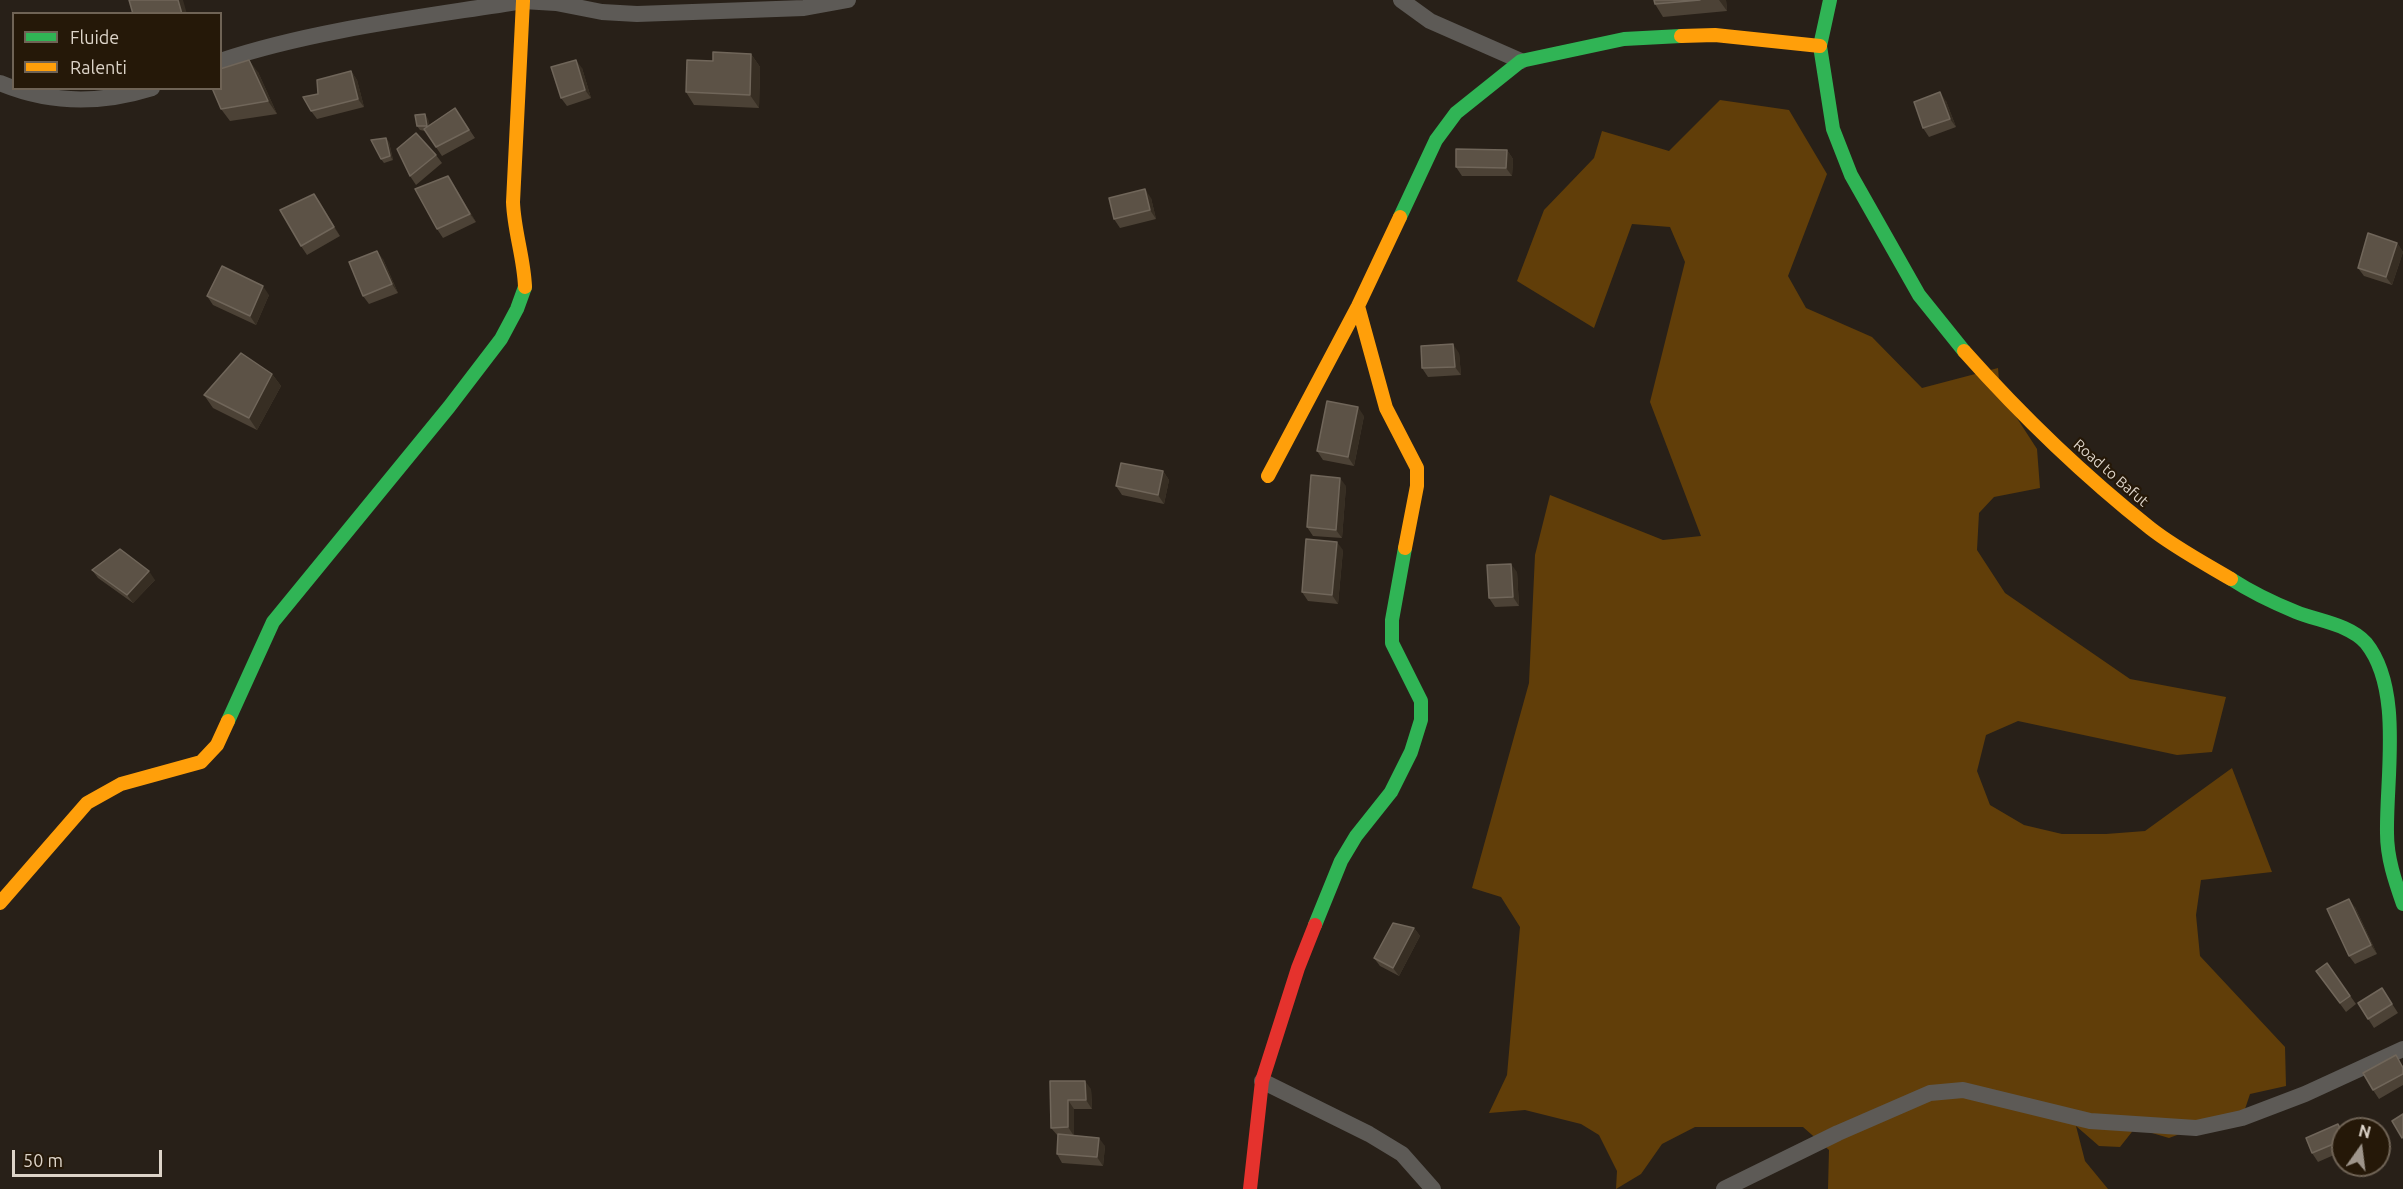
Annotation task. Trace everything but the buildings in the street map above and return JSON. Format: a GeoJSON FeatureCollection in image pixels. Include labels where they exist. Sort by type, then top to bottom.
{"type":"FeatureCollection","features":[{"type":"Feature","properties":{"kind":"street"},"geometry":{"type":"LineString","coordinates":[[222,60],[302,38],[454,6],[523,1],[556,3],[602,12],[638,14],[804,8],[848,0]]}},
{"type":"Feature","properties":{"kind":"street"},"geometry":{"type":"LineString","coordinates":[[1401,0],[1430,21],[1521,61]]}},
{"type":"Feature","properties":{"kind":"street","name":"Road to Bafut"},"geometry":{"type":"LineString","coordinates":[[1830,0],[1820,46],[1833,129],[1851,175],[1919,295],[2000,392],[2049,441],[2151,530],[2241,586],[2296,612],[2344,628],[2366,642],[2381,666],[2390,698],[2392,758],[2387,833],[2390,864],[2403,904]]}},
{"type":"Feature","properties":{"kind":"street"},"geometry":{"type":"LineString","coordinates":[[0,903],[87,803],[121,784],[201,762],[217,745],[273,622],[449,407],[501,339],[517,309],[525,287],[524,267],[514,226],[513,202],[523,1]]}},
{"type":"Feature","properties":{"kind":"street"},"geometry":{"type":"LineString","coordinates":[[1268,476],[1358,306],[1436,140],[1456,113],[1521,61],[1624,39],[1681,36],[1715,35],[1820,46]]}},
{"type":"Feature","properties":{"kind":"street"},"geometry":{"type":"LineString","coordinates":[[18,90],[61,100],[101,99],[146,90]]}},
{"type":"Feature","properties":{"kind":"street"},"geometry":{"type":"LineString","coordinates":[[1250,1189],[1262,1081],[1298,968],[1341,861],[1356,836],[1391,792],[1411,752],[1421,720],[1421,700],[1392,643],[1392,620],[1417,486],[1417,468],[1386,408],[1358,306]]}},
{"type":"Feature","properties":{"kind":"street"},"geometry":{"type":"LineString","coordinates":[[1724,1189],[1838,1133],[1930,1094],[1963,1090],[2090,1121],[2196,1128],[2242,1118],[2305,1094],[2403,1049]]}},
{"type":"Feature","properties":{"kind":"street"},"geometry":{"type":"LineString","coordinates":[[1262,1081],[1369,1134],[1402,1154],[1434,1189]]}},
{"type":"Feature","properties":{"kind":"shaded area"},"geometry":{"type":"Polygon","coordinates":[[[1720,100],[1789,110],[1827,174],[1788,276],[1806,308],[1872,337],[1922,388],[1998,368],[2000,392],[2037,449],[2040,488],[1994,497],[1979,513],[1977,550],[2005,593],[2130,679],[2226,697],[2212,752],[2177,755],[2018,721],[1986,735],[1977,771],[1990,805],[2024,825],[2062,834],[2106,834],[2145,831],[2232,768],[2272,872],[2201,880],[2196,915],[2200,956],[2285,1047],[2286,1086],[2250,1094],[2242,1118],[2196,1128],[2169,1138],[2135,1128],[2120,1147],[2099,1146],[2076,1126],[2085,1161],[2108,1189],[1828,1189],[1829,1150],[1803,1127],[1695,1127],[1662,1144],[1641,1174],[1616,1189],[1617,1171],[1599,1135],[1581,1124],[1525,1110],[1489,1113],[1507,1075],[1520,927],[1501,897],[1472,888],[1529,683],[1535,555],[1550,495],[1663,540],[1701,536],[1650,402],[1685,262],[1670,227],[1632,224],[1594,328],[1517,281],[1544,210],[1594,158],[1602,131],[1669,151],[1720,100]]]}},
{"type":"Feature","properties":{"kind":"traffic: fast"},"geometry":{"type":"LineString","coordinates":[[1830,0],[1820,46],[1833,129],[1851,175],[1919,295],[1964,351]]}},
{"type":"Feature","properties":{"kind":"traffic: fast"},"geometry":{"type":"LineString","coordinates":[[1400,217],[1436,140],[1456,113],[1521,61],[1624,39],[1681,36]]}},
{"type":"Feature","properties":{"kind":"traffic: fast"},"geometry":{"type":"LineString","coordinates":[[228,721],[273,622],[449,407],[501,339],[517,309],[525,287]]}},
{"type":"Feature","properties":{"kind":"traffic: fast"},"geometry":{"type":"LineString","coordinates":[[1315,925],[1341,861],[1356,836],[1391,792],[1411,752],[1421,720],[1421,701],[1392,643],[1392,620],[1405,548]]}},
{"type":"Feature","properties":{"kind":"traffic: fast"},"geometry":{"type":"LineString","coordinates":[[2231,579],[2288,609],[2351,631],[2366,643],[2377,662],[2385,684],[2389,709],[2387,842],[2392,869],[2403,904]]}},
{"type":"Feature","properties":{"kind":"traffic: slow"},"geometry":{"type":"LineString","coordinates":[[523,1],[513,202],[525,287]]}},
{"type":"Feature","properties":{"kind":"traffic: slow"},"geometry":{"type":"LineString","coordinates":[[1681,36],[1715,35],[1820,46]]}},
{"type":"Feature","properties":{"kind":"traffic: slow"},"geometry":{"type":"LineString","coordinates":[[1268,476],[1358,306],[1400,217]]}},
{"type":"Feature","properties":{"kind":"traffic: slow"},"geometry":{"type":"LineString","coordinates":[[1358,306],[1386,408],[1417,468],[1417,486],[1405,548]]}},
{"type":"Feature","properties":{"kind":"traffic: slow"},"geometry":{"type":"LineString","coordinates":[[1964,351],[2030,421],[2125,508],[2159,535],[2231,579]]}},
{"type":"Feature","properties":{"kind":"traffic: slow"},"geometry":{"type":"LineString","coordinates":[[0,903],[87,803],[121,784],[201,762],[217,745],[228,721]]}},
{"type":"Feature","properties":{"kind":"traffic: jam"},"geometry":{"type":"LineString","coordinates":[[1250,1189],[1262,1081],[1298,968],[1315,925]]}}]}
